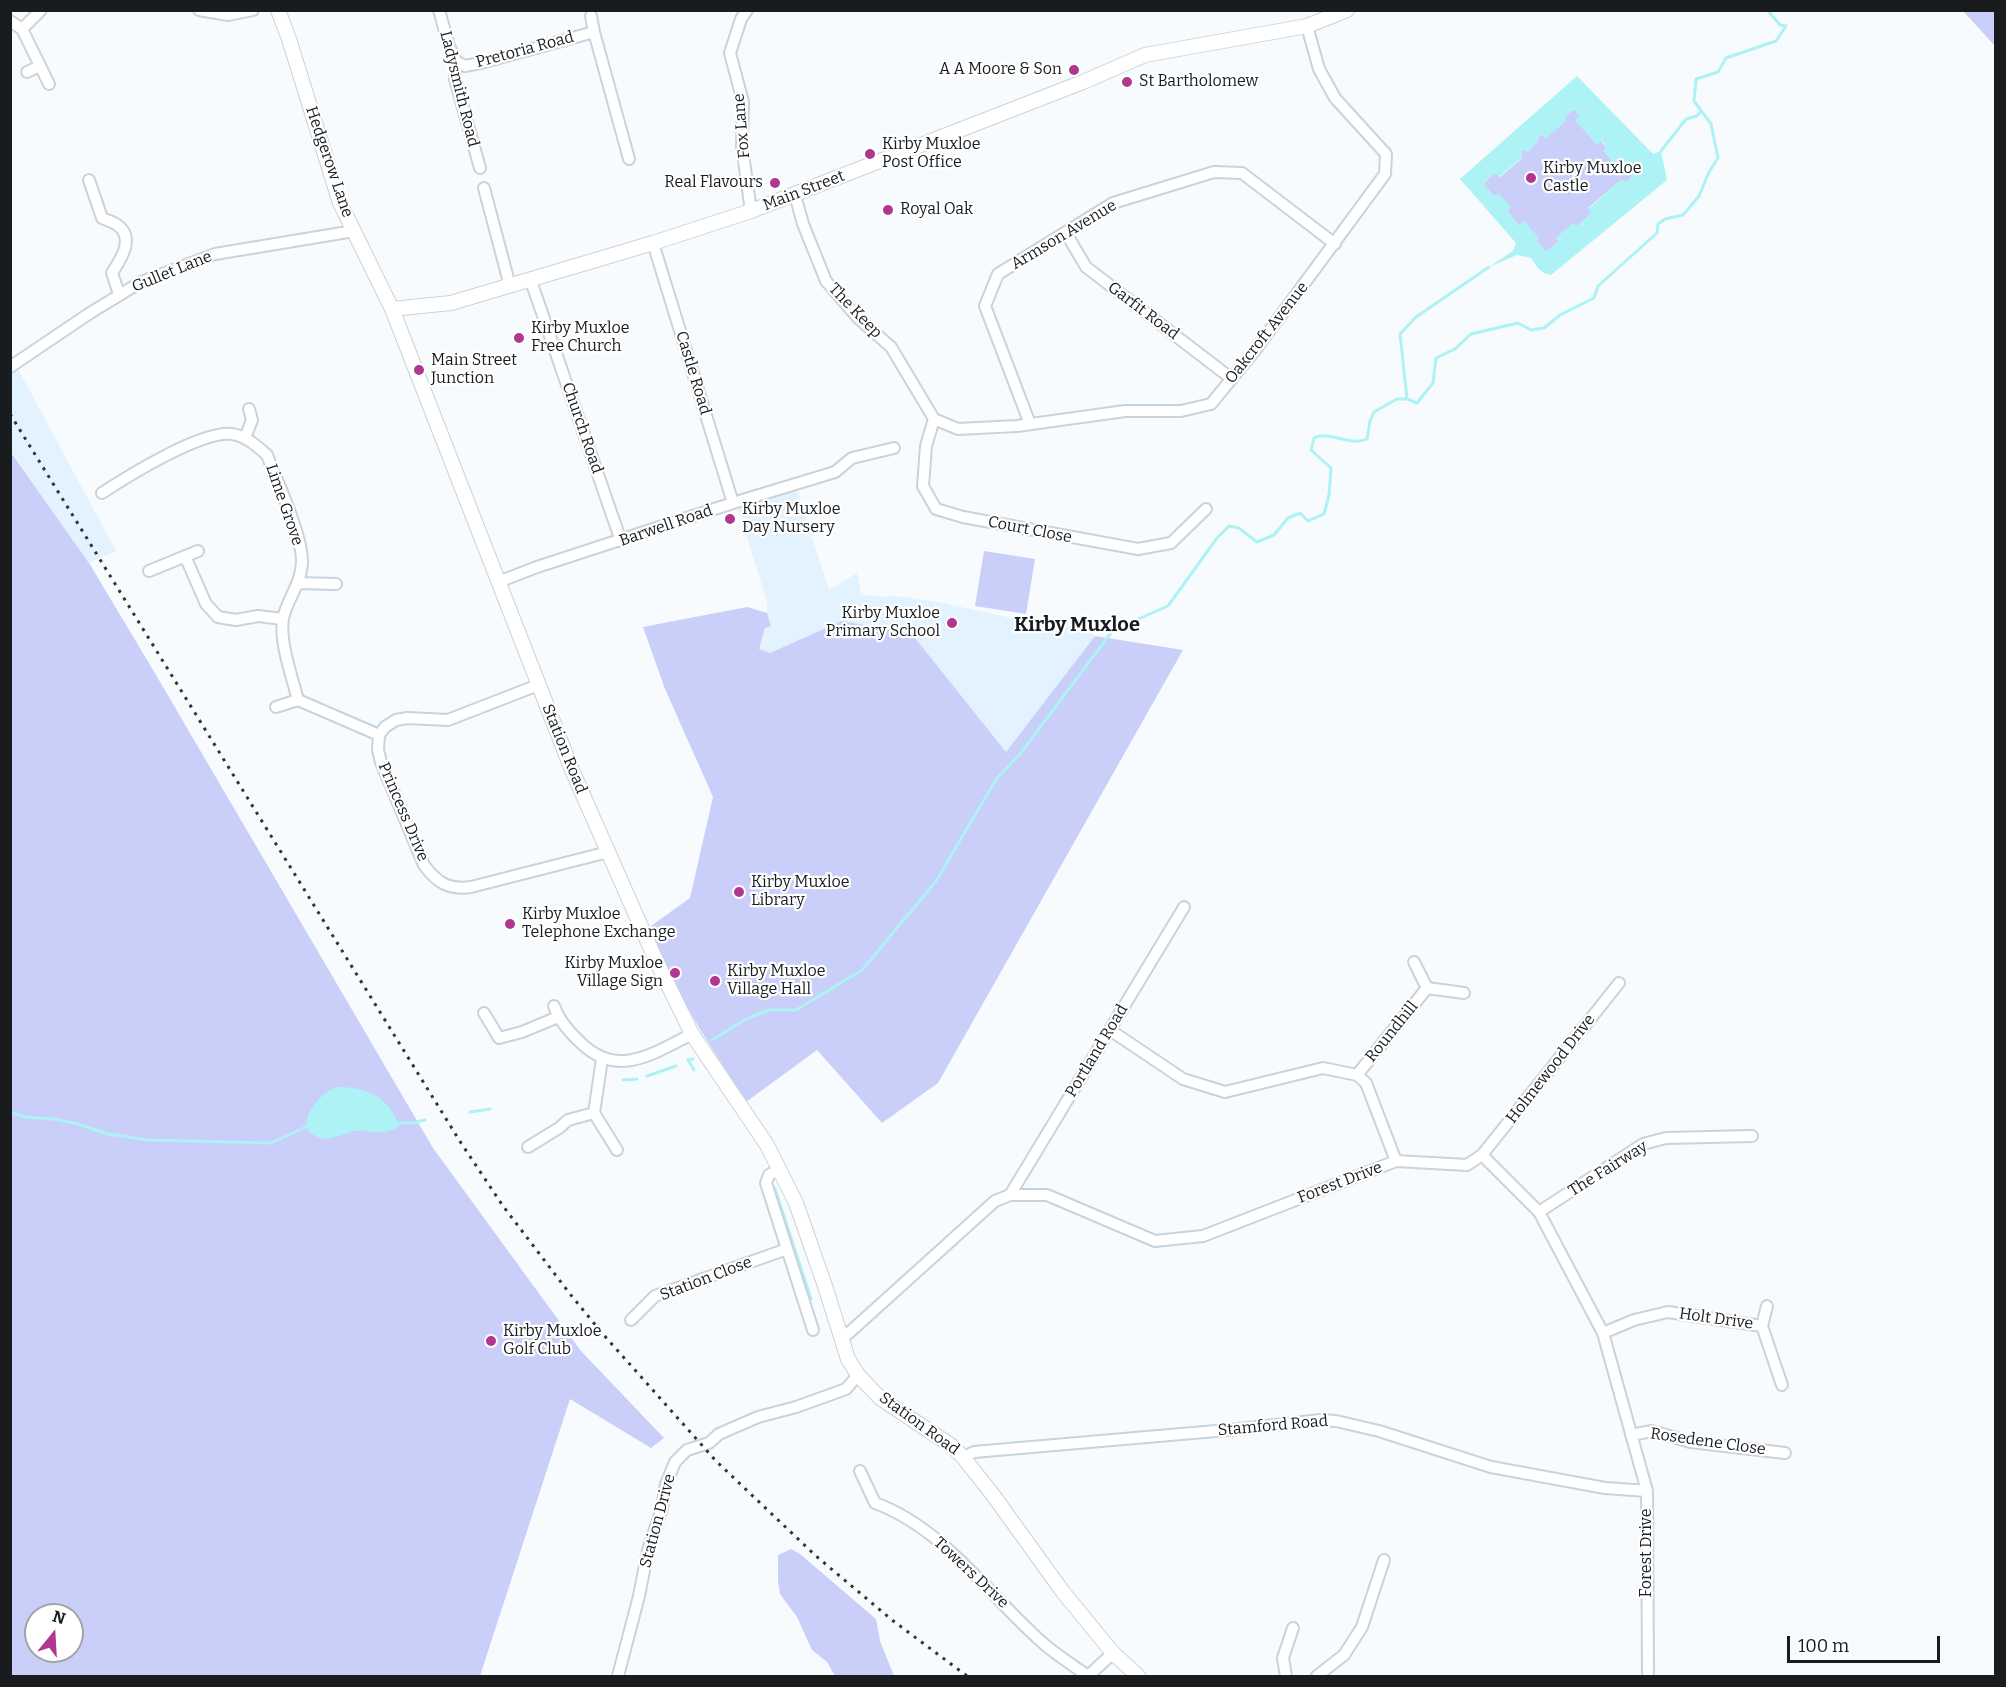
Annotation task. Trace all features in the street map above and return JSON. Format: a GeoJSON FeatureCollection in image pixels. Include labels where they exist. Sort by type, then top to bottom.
{"type":"FeatureCollection","features":[{"type":"Feature","properties":{"kind":"street"},"geometry":{"type":"LineString","coordinates":[[22,29],[41,10]]}},
{"type":"Feature","properties":{"kind":"street"},"geometry":{"type":"LineString","coordinates":[[199,10],[228,15],[253,10]]}},
{"type":"Feature","properties":{"kind":"street","name":"Hedgerow Lane"},"geometry":{"type":"LineString","coordinates":[[278,10],[340,203],[392,309]]}},
{"type":"Feature","properties":{"kind":"street","name":"Ladysmith Road"},"geometry":{"type":"LineString","coordinates":[[440,10],[449,46],[456,61],[455,79],[480,168]]}},
{"type":"Feature","properties":{"kind":"street","name":"Fox Lane"},"geometry":{"type":"LineString","coordinates":[[747,10],[741,19],[730,53],[743,102],[742,147],[751,210]]}},
{"type":"Feature","properties":{"kind":"street","name":"Main Street"},"geometry":{"type":"LineString","coordinates":[[392,309],[412,305],[452,303],[531,281],[751,210],[795,195],[1083,82],[1145,55],[1307,26],[1347,10]]}},
{"type":"Feature","properties":{"kind":"street","name":"Pretoria Road"},"geometry":{"type":"LineString","coordinates":[[591,16],[629,159]]}},
{"type":"Feature","properties":{"kind":"street"},"geometry":{"type":"LineString","coordinates":[[10,21],[22,29],[49,84]]}},
{"type":"Feature","properties":{"kind":"street","name":"Oakcroft Avenue"},"geometry":{"type":"LineString","coordinates":[[934,419],[958,429],[1030,424],[1125,411],[1181,411],[1211,404],[1335,244],[1385,174],[1386,154],[1335,98],[1319,69],[1307,26]]}},
{"type":"Feature","properties":{"kind":"street","name":"Pretoria Road"},"geometry":{"type":"LineString","coordinates":[[456,61],[465,66],[481,63],[594,32]]}},
{"type":"Feature","properties":{"kind":"street"},"geometry":{"type":"LineString","coordinates":[[27,72],[40,66]]}},
{"type":"Feature","properties":{"kind":"street","name":"Armson Avenue"},"geometry":{"type":"LineString","coordinates":[[1030,424],[985,306],[998,274],[1113,204],[1214,172],[1242,173],[1335,244]]}},
{"type":"Feature","properties":{"kind":"street"},"geometry":{"type":"LineString","coordinates":[[89,180],[102,218],[116,224],[123,231],[126,242],[124,255],[112,273],[119,294]]}},
{"type":"Feature","properties":{"kind":"street"},"geometry":{"type":"LineString","coordinates":[[484,188],[510,286]]}},
{"type":"Feature","properties":{"kind":"street","name":"The Keep"},"geometry":{"type":"LineString","coordinates":[[795,195],[812,251],[826,281],[858,318],[891,347],[934,419]]}},
{"type":"Feature","properties":{"kind":"street","name":"Gullet Lane"},"geometry":{"type":"LineString","coordinates":[[10,367],[119,294],[141,282],[216,254],[354,231]]}},
{"type":"Feature","properties":{"kind":"street","name":"Garfit Road"},"geometry":{"type":"LineString","coordinates":[[1066,232],[1086,267],[1232,379]]}},
{"type":"Feature","properties":{"kind":"street","name":"Castle Road"},"geometry":{"type":"LineString","coordinates":[[653,243],[733,503]]}},
{"type":"Feature","properties":{"kind":"street","name":"Church Road"},"geometry":{"type":"LineString","coordinates":[[531,281],[621,541]]}},
{"type":"Feature","properties":{"kind":"street","name":"Station Road"},"geometry":{"type":"LineString","coordinates":[[392,309],[538,685],[608,852],[667,985],[692,1034],[766,1145],[796,1203],[848,1359],[858,1376],[880,1398],[952,1446],[963,1457],[1063,1592],[1113,1653],[1138,1677]]}},
{"type":"Feature","properties":{"kind":"street"},"geometry":{"type":"LineString","coordinates":[[102,493],[146,464],[201,440],[231,434],[245,438],[252,420],[249,409]]}},
{"type":"Feature","properties":{"kind":"street","name":"Court Close"},"geometry":{"type":"LineString","coordinates":[[934,419],[926,446],[923,486],[936,509],[963,517],[1138,549],[1171,543],[1206,509]]}},
{"type":"Feature","properties":{"kind":"street","name":"Lime Grove"},"geometry":{"type":"LineString","coordinates":[[245,438],[267,455],[299,544],[302,561],[298,583],[283,619],[284,640],[298,700]]}},
{"type":"Feature","properties":{"kind":"street","name":"Barwell Road"},"geometry":{"type":"LineString","coordinates":[[498,582],[733,503],[835,472],[852,458],[894,448]]}},
{"type":"Feature","properties":{"kind":"street"},"geometry":{"type":"LineString","coordinates":[[149,572],[198,551]]}},
{"type":"Feature","properties":{"kind":"street"},"geometry":{"type":"LineString","coordinates":[[185,556],[206,604],[218,617],[236,620],[258,616],[283,619]]}},
{"type":"Feature","properties":{"kind":"street"},"geometry":{"type":"LineString","coordinates":[[298,583],[336,584]]}},
{"type":"Feature","properties":{"kind":"street"},"geometry":{"type":"LineString","coordinates":[[276,707],[298,700],[379,735],[385,727],[396,720],[407,718],[448,720],[538,685]]}},
{"type":"Feature","properties":{"kind":"street","name":"Princess Drive"},"geometry":{"type":"LineString","coordinates":[[379,735],[378,750],[381,762],[415,844],[424,865],[441,884],[452,888],[471,887],[608,852]]}},
{"type":"Feature","properties":{"kind":"street","name":"Portland Road"},"geometry":{"type":"LineString","coordinates":[[1010,1195],[1184,908]]}},
{"type":"Feature","properties":{"kind":"street","name":"Roundhill"},"geometry":{"type":"LineString","coordinates":[[1414,962],[1427,988]]}},
{"type":"Feature","properties":{"kind":"street","name":"Holmewood Drive"},"geometry":{"type":"LineString","coordinates":[[1482,1155],[1619,982]]}},
{"type":"Feature","properties":{"kind":"street","name":"Roundhill"},"geometry":{"type":"LineString","coordinates":[[1427,988],[1464,993]]}},
{"type":"Feature","properties":{"kind":"street","name":"Roundhill"},"geometry":{"type":"LineString","coordinates":[[1357,1075],[1427,988]]}},
{"type":"Feature","properties":{"kind":"street"},"geometry":{"type":"LineString","coordinates":[[554,1006],[558,1017],[587,1049],[602,1059],[622,1062],[645,1058],[692,1034]]}},
{"type":"Feature","properties":{"kind":"street"},"geometry":{"type":"LineString","coordinates":[[484,1013],[499,1038],[522,1032],[558,1017]]}},
{"type":"Feature","properties":{"kind":"street"},"geometry":{"type":"LineString","coordinates":[[1110,1030],[1183,1079],[1226,1092],[1323,1068],[1357,1075],[1366,1083],[1396,1161]]}},
{"type":"Feature","properties":{"kind":"street"},"geometry":{"type":"LineString","coordinates":[[602,1059],[594,1113],[617,1150]]}},
{"type":"Feature","properties":{"kind":"street"},"geometry":{"type":"LineString","coordinates":[[528,1146],[559,1128],[568,1120],[594,1113]]}},
{"type":"Feature","properties":{"kind":"street","name":"The Fairway"},"geometry":{"type":"LineString","coordinates":[[1539,1212],[1643,1144],[1666,1138],[1752,1136]]}},
{"type":"Feature","properties":{"kind":"street","name":"Forest Drive"},"geometry":{"type":"LineString","coordinates":[[1010,1195],[1047,1196],[1155,1241],[1203,1236],[1396,1161],[1467,1165],[1482,1155],[1539,1212],[1603,1333],[1647,1491],[1648,1677]]}},
{"type":"Feature","properties":{"kind":"street"},"geometry":{"type":"LineString","coordinates":[[779,1169],[768,1174],[766,1183],[813,1330]]}},
{"type":"Feature","properties":{"kind":"street"},"geometry":{"type":"LineString","coordinates":[[841,1340],[995,1201],[1010,1195]]}},
{"type":"Feature","properties":{"kind":"street","name":"Station Close"},"geometry":{"type":"LineString","coordinates":[[631,1320],[655,1296],[787,1249]]}},
{"type":"Feature","properties":{"kind":"street","name":"Holt Drive"},"geometry":{"type":"LineString","coordinates":[[1767,1306],[1762,1326],[1782,1385]]}},
{"type":"Feature","properties":{"kind":"street","name":"Holt Drive"},"geometry":{"type":"LineString","coordinates":[[1603,1333],[1634,1320],[1668,1312],[1762,1326]]}},
{"type":"Feature","properties":{"kind":"street","name":"Station Drive"},"geometry":{"type":"LineString","coordinates":[[618,1677],[639,1596],[648,1550],[662,1508],[666,1484],[675,1462],[687,1450],[709,1443],[719,1434],[758,1417],[796,1407],[846,1389],[858,1376]]}},
{"type":"Feature","properties":{"kind":"street","name":"Stamford Road"},"geometry":{"type":"LineString","coordinates":[[963,1457],[974,1452],[1320,1420],[1336,1421],[1379,1431],[1491,1467],[1605,1488],[1647,1491]]}},
{"type":"Feature","properties":{"kind":"street","name":"Rosedene Close"},"geometry":{"type":"LineString","coordinates":[[1631,1435],[1652,1431],[1690,1442],[1785,1453]]}},
{"type":"Feature","properties":{"kind":"street","name":"Towers Drive"},"geometry":{"type":"LineString","coordinates":[[860,1471],[875,1503],[922,1527],[1044,1644],[1088,1677],[1113,1653]]}},
{"type":"Feature","properties":{"kind":"street"},"geometry":{"type":"LineString","coordinates":[[1317,1677],[1344,1655],[1362,1626],[1384,1560]]}},
{"type":"Feature","properties":{"kind":"street"},"geometry":{"type":"LineString","coordinates":[[1286,1677],[1283,1658],[1293,1628]]}},
{"type":"Feature","properties":{"kind":"shaded area"},"geometry":{"type":"Polygon","coordinates":[[[1963,11],[1992,11],[1995,13],[1995,46],[1963,11]]]}},
{"type":"Feature","properties":{"kind":"shaded area"},"geometry":{"type":"Polygon","coordinates":[[[1577,76],[1653,154],[1661,151],[1667,180],[1551,275],[1542,272],[1531,258],[1517,255],[1489,267],[1513,251],[1516,243],[1460,179],[1577,76]],[[1573,109],[1565,117],[1567,120],[1545,139],[1544,136],[1539,135],[1538,141],[1528,152],[1522,150],[1521,158],[1499,177],[1495,173],[1483,184],[1494,196],[1498,193],[1511,207],[1507,211],[1519,225],[1524,221],[1539,238],[1536,240],[1546,252],[1559,241],[1556,238],[1573,223],[1576,227],[1591,214],[1588,209],[1622,179],[1625,183],[1632,177],[1624,167],[1620,170],[1603,151],[1607,147],[1602,141],[1597,145],[1575,120],[1580,116],[1573,109]]]}},
{"type":"Feature","properties":{"kind":"shaded area"},"geometry":{"type":"Polygon","coordinates":[[[1574,109],[1580,116],[1576,121],[1597,144],[1601,141],[1607,148],[1604,151],[1620,170],[1624,167],[1632,177],[1625,183],[1621,180],[1588,208],[1592,213],[1576,227],[1573,224],[1556,238],[1559,241],[1546,252],[1524,221],[1519,225],[1507,211],[1510,208],[1483,184],[1495,173],[1500,177],[1521,159],[1522,150],[1528,151],[1538,141],[1539,135],[1544,136],[1566,119],[1564,117],[1574,109]]]}},
{"type":"Feature","properties":{"kind":"shaded area"},"geometry":{"type":"Polygon","coordinates":[[[10,360],[18,369],[116,551],[89,563],[11,451],[10,360]]]}},
{"type":"Feature","properties":{"kind":"shaded area","name":"Kirby Muxloe Golf Club"},"geometry":{"type":"Polygon","coordinates":[[[10,451],[89,563],[433,1148],[581,1351],[664,1438],[651,1448],[570,1399],[480,1676],[11,1676],[10,451]]]}},
{"type":"Feature","properties":{"kind":"shaded area","name":"Kirby Muxloe Primary School"},"geometry":{"type":"Polygon","coordinates":[[[797,490],[829,590],[857,573],[861,595],[889,597],[889,595],[938,602],[1016,619],[1089,629],[1095,636],[1006,752],[910,633],[842,621],[770,653],[758,650],[765,628],[771,625],[767,613],[767,601],[738,509],[797,490]]]}},
{"type":"Feature","properties":{"kind":"shaded area"},"geometry":{"type":"Polygon","coordinates":[[[984,551],[1035,559],[1026,614],[975,606],[984,551]]]}},
{"type":"Feature","properties":{"kind":"shaded area"},"geometry":{"type":"Polygon","coordinates":[[[747,607],[767,613],[771,626],[765,628],[759,649],[770,653],[842,621],[911,633],[1006,752],[1095,636],[1183,650],[938,1083],[882,1123],[817,1050],[746,1102],[701,1031],[644,931],[690,898],[713,797],[665,689],[643,627],[747,607]]]}},
{"type":"Feature","properties":{"kind":"shaded area"},"geometry":{"type":"Polygon","coordinates":[[[337,1087],[358,1089],[376,1096],[390,1108],[399,1127],[385,1132],[360,1130],[324,1139],[314,1135],[308,1130],[308,1116],[324,1094],[337,1087]]]}},
{"type":"Feature","properties":{"kind":"shaded area"},"geometry":{"type":"Polygon","coordinates":[[[791,1549],[800,1554],[876,1619],[880,1641],[894,1676],[835,1676],[827,1662],[812,1650],[797,1617],[780,1594],[778,1555],[791,1549]]]}},
{"type":"Feature","properties":{"kind":"waterway"},"geometry":{"type":"LineString","coordinates":[[712,1040],[746,1019],[769,1010],[796,1010],[862,970],[936,881],[997,778],[1020,754],[1113,630],[1168,606],[1217,538],[1229,526],[1239,528],[1257,542],[1274,535],[1288,518],[1300,513],[1308,521],[1324,514],[1329,495],[1331,468],[1311,450],[1314,438],[1327,436],[1354,441],[1367,439],[1374,412],[1397,399],[1407,399],[1417,403],[1433,383],[1436,358],[1455,349],[1471,334],[1518,323],[1531,330],[1544,328],[1560,315],[1594,298],[1598,286],[1657,233],[1658,224],[1665,219],[1683,215],[1699,196],[1718,158],[1711,124],[1694,101],[1696,79],[1718,72],[1726,58],[1776,41],[1786,26],[1780,25],[1769,12],[1770,10]]}},
{"type":"Feature","properties":{"kind":"waterway"},"geometry":{"type":"LineString","coordinates":[[1661,151],[1686,119],[1697,116],[1700,112]]}},
{"type":"Feature","properties":{"kind":"waterway"},"geometry":{"type":"LineString","coordinates":[[1407,399],[1400,334],[1416,317],[1489,267]]}},
{"type":"Feature","properties":{"kind":"waterway"},"geometry":{"type":"LineString","coordinates":[[693,1059],[688,1060],[694,1070]]}},
{"type":"Feature","properties":{"kind":"waterway"},"geometry":{"type":"LineString","coordinates":[[647,1076],[676,1066]]}},
{"type":"Feature","properties":{"kind":"waterway"},"geometry":{"type":"LineString","coordinates":[[623,1080],[637,1079]]}},
{"type":"Feature","properties":{"kind":"waterway"},"geometry":{"type":"LineString","coordinates":[[470,1112],[490,1109]]}},
{"type":"Feature","properties":{"kind":"waterway"},"geometry":{"type":"LineString","coordinates":[[10,1112],[25,1117],[78,1124],[108,1134],[148,1140],[271,1143],[310,1125]]}},
{"type":"Feature","properties":{"kind":"waterway"},"geometry":{"type":"LineString","coordinates":[[394,1123],[425,1120]]}},
{"type":"Feature","properties":{"kind":"waterway"},"geometry":{"type":"LineString","coordinates":[[775,1189],[811,1299]]}},
{"type":"Feature","properties":{"kind":"railway"},"geometry":{"type":"LineString","coordinates":[[10,414],[461,1143],[503,1206],[602,1333],[716,1461],[816,1556],[892,1620],[967,1676]]}},
{"type":"Feature","properties":{"kind":"place","name":"A A Moore & Son"},"geometry":{"type":"Point","coordinates":[1074,70]}},
{"type":"Feature","properties":{"kind":"place","name":"St Bartholomew"},"geometry":{"type":"Point","coordinates":[1127,82]}},
{"type":"Feature","properties":{"kind":"place","name":"Kirby Muxloe Post Office"},"geometry":{"type":"Point","coordinates":[870,154]}},
{"type":"Feature","properties":{"kind":"place","name":"Kirby Muxloe Castle"},"geometry":{"type":"Point","coordinates":[1531,178]}},
{"type":"Feature","properties":{"kind":"place","name":"Real Flavours"},"geometry":{"type":"Point","coordinates":[775,183]}},
{"type":"Feature","properties":{"kind":"place","name":"Royal Oak"},"geometry":{"type":"Point","coordinates":[888,210]}},
{"type":"Feature","properties":{"kind":"place","name":"Kirby Muxloe Free Church"},"geometry":{"type":"Point","coordinates":[519,338]}},
{"type":"Feature","properties":{"kind":"place","name":"Main Street Junction"},"geometry":{"type":"Point","coordinates":[419,370]}},
{"type":"Feature","properties":{"kind":"place","name":"Kirby Muxloe Day Nursery"},"geometry":{"type":"Point","coordinates":[730,519]}},
{"type":"Feature","properties":{"kind":"place","name":"Kirby Muxloe Primary School"},"geometry":{"type":"Point","coordinates":[952,623]}},
{"type":"Feature","properties":{"kind":"place","name":"Kirby Muxloe Library"},"geometry":{"type":"Point","coordinates":[739,892]}},
{"type":"Feature","properties":{"kind":"place","name":"Kirby Muxloe Telephone Exchange"},"geometry":{"type":"Point","coordinates":[510,924]}},
{"type":"Feature","properties":{"kind":"place","name":"Kirby Muxloe Village Sign"},"geometry":{"type":"Point","coordinates":[675,973]}},
{"type":"Feature","properties":{"kind":"place","name":"Kirby Muxloe Village Hall"},"geometry":{"type":"Point","coordinates":[715,981]}},
{"type":"Feature","properties":{"kind":"place","name":"Kirby Muxloe Golf Club"},"geometry":{"type":"Point","coordinates":[491,1341]}},
{"type":"Feature","properties":{"kind":"district","name":"Kirby Muxloe"},"geometry":{"type":"Point","coordinates":[1077,625]}}]}
